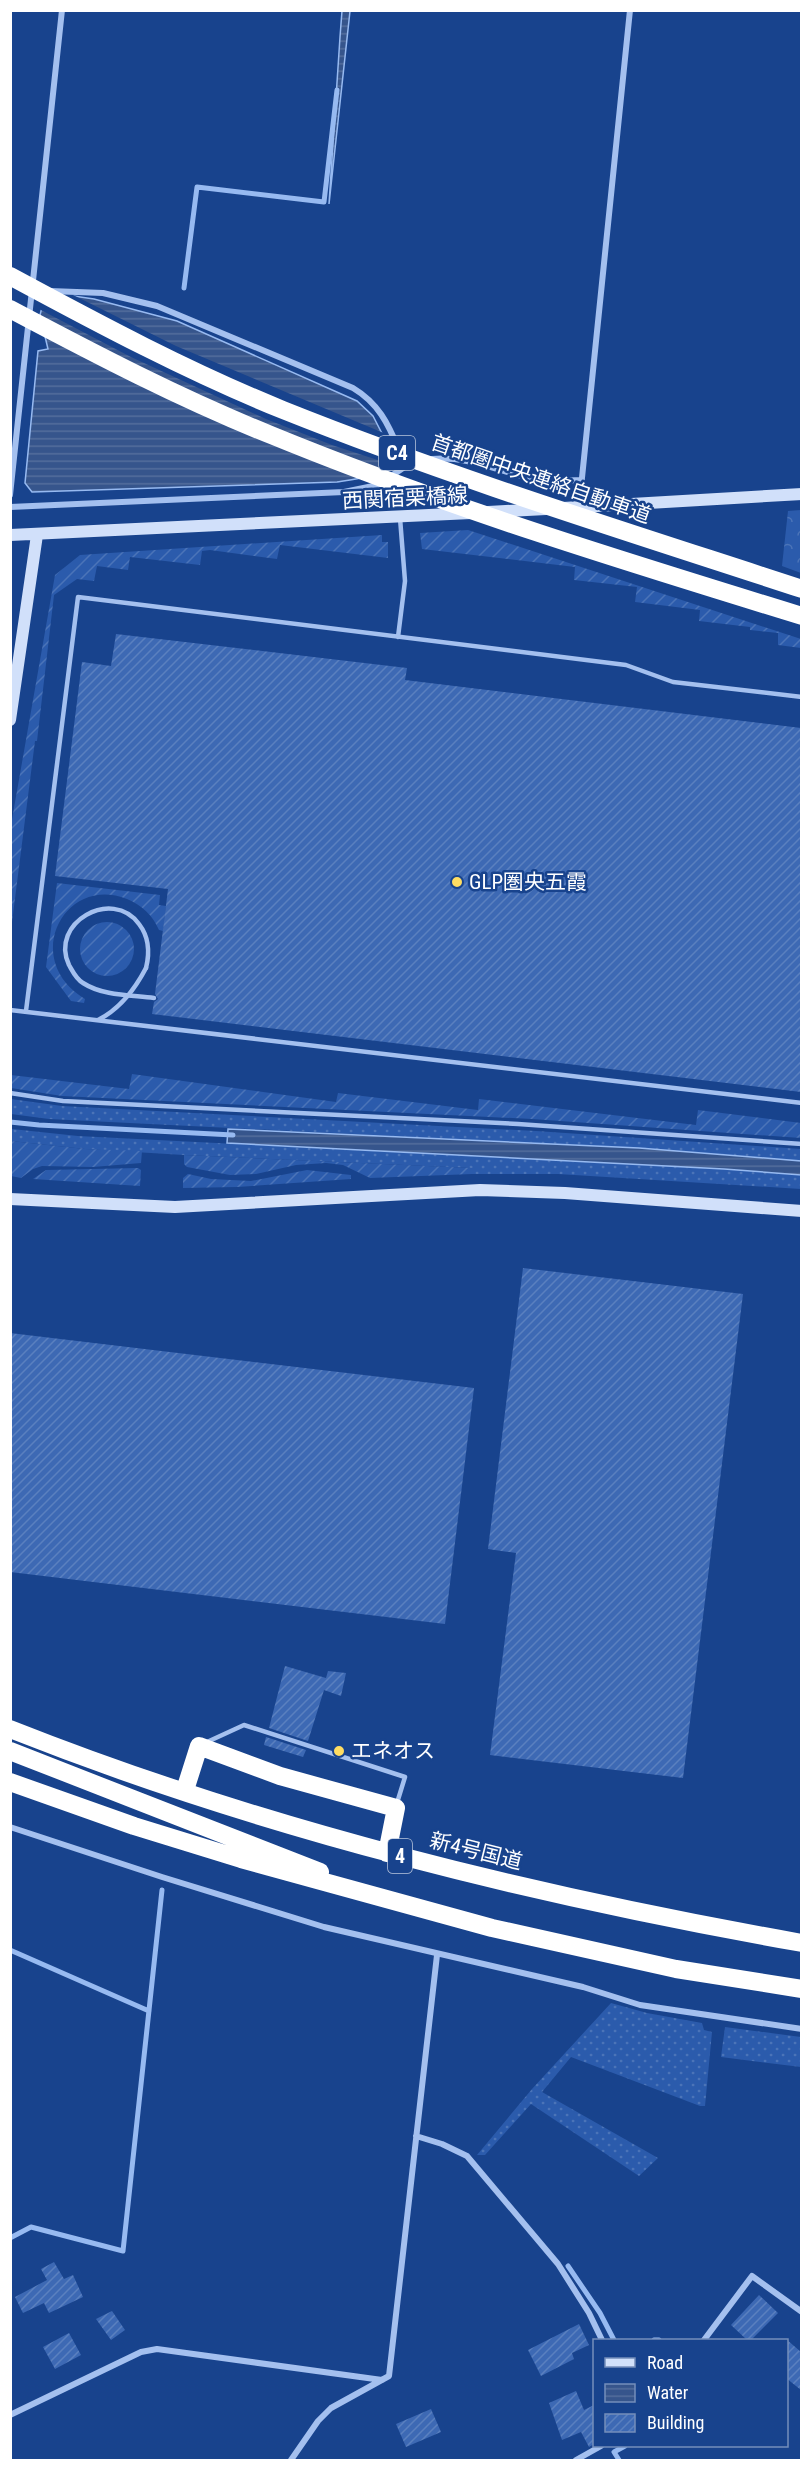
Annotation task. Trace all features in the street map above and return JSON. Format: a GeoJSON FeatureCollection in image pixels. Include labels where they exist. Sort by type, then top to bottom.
{"type":"FeatureCollection","features":[{"type":"Feature","properties":{"kind":"highway","name":"首都圏中央連絡自動車道"},"geometry":{"type":"LineString","coordinates":[[10,276],[128,339],[281,409],[469,480],[801,589]]}},
{"type":"Feature","properties":{"kind":"highway","name":"C4"},"geometry":{"type":"LineString","coordinates":[[15,315],[114,364],[269,435],[459,507],[801,616]]}},
{"type":"Feature","properties":{"kind":"highway","name":"新4号国道"},"geometry":{"type":"LineString","coordinates":[[10,1729],[108,1765],[268,1818],[387,1853],[667,1919],[797,1942]]}},
{"type":"Feature","properties":{"kind":"highway"},"geometry":{"type":"LineString","coordinates":[[185,1790],[199,1746],[280,1776],[396,1808],[387,1853]]}},
{"type":"Feature","properties":{"kind":"highway"},"geometry":{"type":"LineString","coordinates":[[10,1751],[289,1858],[376,1897]]}},
{"type":"Feature","properties":{"kind":"highway","name":"4"},"geometry":{"type":"LineString","coordinates":[[10,1782],[134,1826],[241,1860],[376,1897],[592,1951],[676,1969],[801,1989]]}},
{"type":"Feature","properties":{"kind":"street"},"geometry":{"type":"LineString","coordinates":[[10,495],[62,10]]}},
{"type":"Feature","properties":{"kind":"street"},"geometry":{"type":"LineString","coordinates":[[579,507],[630,10]]}},
{"type":"Feature","properties":{"kind":"street"},"geometry":{"type":"LineString","coordinates":[[31,291],[103,293],[157,306],[353,387],[369,398],[381,411],[406,466]]}},
{"type":"Feature","properties":{"kind":"street"},"geometry":{"type":"LineString","coordinates":[[15,315],[28,322]]}},
{"type":"Feature","properties":{"kind":"street"},"geometry":{"type":"LineString","coordinates":[[10,507],[344,492],[378,485],[406,466],[424,460],[447,457],[534,479],[581,480]]}},
{"type":"Feature","properties":{"kind":"street","name":"西関宿栗橋線"},"geometry":{"type":"LineString","coordinates":[[10,535],[400,518],[801,494]]}},
{"type":"Feature","properties":{"kind":"street"},"geometry":{"type":"LineString","coordinates":[[10,720],[37,535]]}},
{"type":"Feature","properties":{"kind":"street"},"geometry":{"type":"LineString","coordinates":[[10,1199],[175,1207],[480,1190],[565,1192],[801,1211]]}},
{"type":"Feature","properties":{"kind":"street"},"geometry":{"type":"LineString","coordinates":[[10,1827],[162,1878],[324,1928],[583,1988],[640,2005],[801,2029]]}},
{"type":"Feature","properties":{"kind":"street"},"geometry":{"type":"LineString","coordinates":[[291,2460],[318,2421],[331,2408],[389,2376],[437,1955]]}},
{"type":"Feature","properties":{"kind":"street"},"geometry":{"type":"LineString","coordinates":[[416,2136],[442,2144],[467,2156],[558,2264],[589,2313],[602,2339]]}},
{"type":"Feature","properties":{"kind":"street"},"geometry":{"type":"LineString","coordinates":[[705,2339],[752,2276],[801,2312]]}},
{"type":"Feature","properties":{"kind":"street"},"geometry":{"type":"LineString","coordinates":[[10,2415],[141,2352],[157,2349],[382,2380]]}},
{"type":"Feature","properties":{"kind":"street"},"geometry":{"type":"LineString","coordinates":[[576,2460],[598,2447]]}},
{"type":"Feature","properties":{"kind":"lane"},"geometry":{"type":"LineString","coordinates":[[398,637],[405,581],[400,518]]}},
{"type":"Feature","properties":{"kind":"lane"},"geometry":{"type":"LineString","coordinates":[[26,1011],[78,597],[626,665],[673,682],[801,697]]}},
{"type":"Feature","properties":{"kind":"lane"},"geometry":{"type":"LineString","coordinates":[[99,1020],[123,1002],[132,991],[146,968],[149,951],[144,932],[131,916],[111,908],[99,909],[79,919],[70,930],[65,944],[66,958],[74,974],[82,983],[101,991],[154,998]]}},
{"type":"Feature","properties":{"kind":"lane"},"geometry":{"type":"LineString","coordinates":[[10,1010],[801,1103]]}},
{"type":"Feature","properties":{"kind":"lane"},"geometry":{"type":"LineString","coordinates":[[10,1093],[63,1101],[518,1124],[801,1144]]}},
{"type":"Feature","properties":{"kind":"lane"},"geometry":{"type":"LineString","coordinates":[[199,1746],[244,1725],[405,1776],[396,1808]]}},
{"type":"Feature","properties":{"kind":"green space"},"geometry":{"type":"Polygon","coordinates":[[[802,510],[801,573],[782,566],[788,511],[802,510]]]}},
{"type":"Feature","properties":{"kind":"green space"},"geometry":{"type":"Polygon","coordinates":[[[468,530],[801,639],[801,648],[778,645],[778,633],[699,621],[700,610],[635,602],[637,587],[574,580],[575,567],[422,549],[420,533],[468,530]]]}},
{"type":"Feature","properties":{"kind":"green space"},"geometry":{"type":"Polygon","coordinates":[[[382,535],[382,542],[388,542],[388,558],[280,545],[277,559],[210,550],[202,551],[200,565],[130,557],[128,570],[97,566],[94,581],[77,579],[54,595],[11,930],[11,825],[55,575],[80,555],[382,535]]]}},
{"type":"Feature","properties":{"kind":"green space"},"geometry":{"type":"Polygon","coordinates":[[[57,883],[160,895],[159,905],[166,906],[163,931],[159,930],[154,920],[137,904],[127,899],[104,895],[85,899],[69,909],[58,925],[53,944],[55,963],[66,982],[85,999],[84,1003],[71,1001],[46,967],[57,883]]]}},
{"type":"Feature","properties":{"kind":"green space"},"geometry":{"type":"Polygon","coordinates":[[[102,922],[112,922],[122,926],[130,934],[134,949],[130,964],[122,972],[112,976],[102,976],[92,972],[84,964],[80,954],[80,944],[84,934],[92,926],[102,922]]]}},
{"type":"Feature","properties":{"kind":"green space"},"geometry":{"type":"Polygon","coordinates":[[[132,1074],[336,1102],[338,1093],[478,1110],[479,1099],[696,1125],[698,1110],[801,1123],[801,1138],[532,1119],[62,1096],[11,1088],[11,1075],[129,1089],[132,1074]]]}},
{"type":"Feature","properties":{"kind":"green space"},"geometry":{"type":"Polygon","coordinates":[[[11,1099],[62,1106],[536,1131],[801,1149],[801,1161],[639,1148],[49,1119],[11,1114],[11,1099]]]}},
{"type":"Feature","properties":{"kind":"green space"},"geometry":{"type":"Polygon","coordinates":[[[12,1129],[78,1136],[724,1169],[801,1175],[801,1189],[558,1174],[472,1174],[471,1168],[85,1149],[11,1141],[12,1129]]]}},
{"type":"Feature","properties":{"kind":"green space"},"geometry":{"type":"Polygon","coordinates":[[[11,1141],[85,1149],[142,1151],[141,1163],[93,1167],[42,1166],[33,1169],[21,1178],[11,1176],[11,1141]]]}},
{"type":"Feature","properties":{"kind":"green space"},"geometry":{"type":"Polygon","coordinates":[[[184,1155],[472,1168],[472,1174],[370,1178],[343,1165],[326,1163],[296,1165],[256,1174],[230,1175],[187,1167],[184,1164],[184,1155]]]}},
{"type":"Feature","properties":{"kind":"green space"},"geometry":{"type":"Polygon","coordinates":[[[138,1168],[141,1170],[140,1186],[33,1179],[46,1170],[138,1168]]]}},
{"type":"Feature","properties":{"kind":"green space"},"geometry":{"type":"Polygon","coordinates":[[[307,1170],[351,1175],[351,1179],[237,1187],[183,1188],[183,1178],[188,1174],[211,1179],[251,1181],[307,1170]]]}},
{"type":"Feature","properties":{"kind":"green space"},"geometry":{"type":"Polygon","coordinates":[[[611,2003],[647,2013],[702,2023],[704,2030],[712,2032],[705,2106],[571,2057],[542,2092],[658,2158],[639,2176],[531,2104],[485,2155],[477,2155],[532,2089],[611,2003]]]}},
{"type":"Feature","properties":{"kind":"green space"},"geometry":{"type":"Polygon","coordinates":[[[725,2027],[801,2037],[801,2067],[721,2057],[725,2027]]]}},
{"type":"Feature","properties":{"kind":"water"},"geometry":{"type":"Polygon","coordinates":[[[342,11],[350,11],[329,204],[340,37],[342,11]]]}},
{"type":"Feature","properties":{"kind":"water"},"geometry":{"type":"Polygon","coordinates":[[[46,292],[94,299],[177,321],[357,401],[373,416],[393,455],[384,468],[370,476],[337,482],[32,492],[25,483],[38,351],[48,349],[40,315],[46,292]]]}},
{"type":"Feature","properties":{"kind":"water"},"geometry":{"type":"Polygon","coordinates":[[[228,1129],[639,1148],[801,1161],[801,1175],[227,1143],[228,1129]]]}},
{"type":"Feature","properties":{"kind":"pier"},"geometry":{"type":"Polygon","coordinates":[[[43,291],[67,292],[176,346],[386,434],[396,455],[393,465],[332,445],[266,419],[131,357],[39,309],[43,291]]]}},
{"type":"Feature","properties":{"kind":"building","name":"GLP圏央五霞"},"geometry":{"type":"Polygon","coordinates":[[[116,634],[407,668],[405,680],[801,728],[801,1092],[152,1014],[154,1002],[158,999],[155,994],[168,889],[55,876],[82,662],[111,666],[116,634]]]}},
{"type":"Feature","properties":{"kind":"building"},"geometry":{"type":"Polygon","coordinates":[[[523,1268],[743,1294],[683,1778],[490,1755],[516,1553],[488,1549],[523,1268]]]}},
{"type":"Feature","properties":{"kind":"building"},"geometry":{"type":"Polygon","coordinates":[[[10,1333],[474,1388],[445,1624],[10,1572],[10,1333]]]}},
{"type":"Feature","properties":{"kind":"building"},"geometry":{"type":"Polygon","coordinates":[[[285,1666],[326,1678],[328,1671],[346,1673],[341,1696],[324,1690],[308,1741],[269,1728],[285,1666]]]}},
{"type":"Feature","properties":{"kind":"building"},"geometry":{"type":"Polygon","coordinates":[[[266,1737],[306,1750],[303,1757],[264,1745],[266,1737]]]}},
{"type":"Feature","properties":{"kind":"building"},"geometry":{"type":"Polygon","coordinates":[[[54,2262],[64,2279],[73,2275],[83,2297],[49,2313],[44,2303],[23,2313],[15,2297],[47,2280],[41,2269],[54,2262]]]}},
{"type":"Feature","properties":{"kind":"building"},"geometry":{"type":"Polygon","coordinates":[[[759,2295],[778,2313],[752,2339],[746,2339],[731,2325],[759,2295]]]}},
{"type":"Feature","properties":{"kind":"building"},"geometry":{"type":"Polygon","coordinates":[[[112,2311],[125,2330],[111,2340],[96,2319],[112,2311]]]}},
{"type":"Feature","properties":{"kind":"building"},"geometry":{"type":"Polygon","coordinates":[[[579,2324],[589,2345],[572,2353],[574,2359],[541,2376],[528,2350],[579,2324]]]}},
{"type":"Feature","properties":{"kind":"building"},"geometry":{"type":"Polygon","coordinates":[[[69,2333],[81,2355],[55,2369],[43,2347],[69,2333]]]}},
{"type":"Feature","properties":{"kind":"building"},"geometry":{"type":"Polygon","coordinates":[[[788,2341],[801,2352],[801,2390],[788,2380],[788,2341]]]}},
{"type":"Feature","properties":{"kind":"building"},"geometry":{"type":"Polygon","coordinates":[[[576,2391],[584,2410],[593,2406],[593,2445],[589,2447],[581,2432],[562,2440],[549,2403],[576,2391]]]}},
{"type":"Feature","properties":{"kind":"building"},"geometry":{"type":"Polygon","coordinates":[[[431,2409],[441,2432],[406,2447],[396,2424],[431,2409]]]}},
{"type":"Feature","properties":{"kind":"waterway"},"geometry":{"type":"LineString","coordinates":[[184,288],[197,187],[324,202],[337,90]]}},
{"type":"Feature","properties":{"kind":"waterway"},"geometry":{"type":"LineString","coordinates":[[10,1122],[233,1135]]}},
{"type":"Feature","properties":{"kind":"waterway"},"geometry":{"type":"LineString","coordinates":[[10,2238],[31,2227],[123,2251],[162,1890]]}},
{"type":"Feature","properties":{"kind":"waterway"},"geometry":{"type":"LineString","coordinates":[[10,1950],[149,2011]]}},
{"type":"Feature","properties":{"kind":"waterway"},"geometry":{"type":"LineString","coordinates":[[568,2266],[600,2313],[613,2339]]}},
{"type":"Feature","properties":{"kind":"waterway"},"geometry":{"type":"LineString","coordinates":[[619,2460],[614,2452],[623,2447]]}},
{"type":"Feature","properties":{"kind":"place","name":"GLP圏央五霞"},"geometry":{"type":"Point","coordinates":[457,882]}},
{"type":"Feature","properties":{"kind":"place","name":"エネオス"},"geometry":{"type":"Point","coordinates":[339,1751]}}]}
